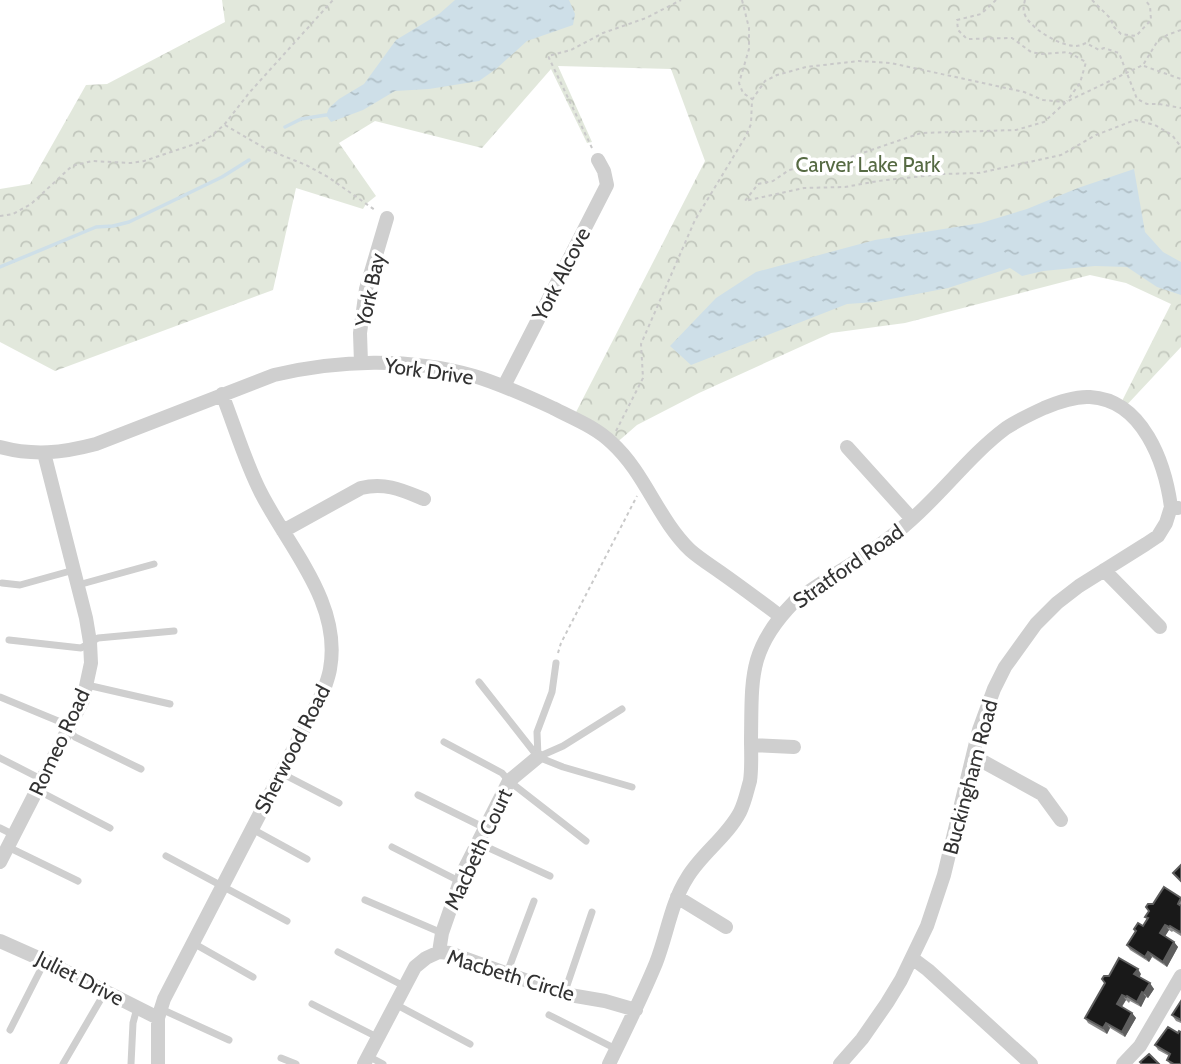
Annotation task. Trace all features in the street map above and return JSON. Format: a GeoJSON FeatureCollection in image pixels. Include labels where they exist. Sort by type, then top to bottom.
{"type":"FeatureCollection","features":[{"type":"Feature","properties":{"kind":"street","name":"York Alcove"},"geometry":{"type":"LineString","coordinates":[[504,386],[607,185],[598,160]]}},
{"type":"Feature","properties":{"kind":"street","name":"York Bay"},"geometry":{"type":"LineString","coordinates":[[361,363],[360,333],[366,289],[387,218]]}},
{"type":"Feature","properties":{"kind":"street","name":"York Drive"},"geometry":{"type":"LineString","coordinates":[[0,447],[44,453],[96,443],[274,375],[300,369],[361,363],[401,363],[440,368],[504,386],[573,418],[611,441],[628,459],[667,522],[691,550],[780,616]]}},
{"type":"Feature","properties":{"kind":"street","name":"Sherwood Road"},"geometry":{"type":"LineString","coordinates":[[158,1064],[160,1014],[170,984],[324,690],[330,669],[329,629],[317,587],[261,493],[222,394]]}},
{"type":"Feature","properties":{"kind":"street","name":"Stratford Road"},"geometry":{"type":"LineString","coordinates":[[609,1064],[656,963],[677,897],[697,864],[740,811],[750,777],[755,664],[761,646],[780,616],[794,602],[876,547],[912,519],[988,443],[1008,427],[1031,413],[1073,398],[1105,400],[1136,420],[1150,439],[1162,464],[1176,508]]}},
{"type":"Feature","properties":{"kind":"street"},"geometry":{"type":"LineString","coordinates":[[847,447],[912,519]]}},
{"type":"Feature","properties":{"kind":"street","name":"Romeo Road"},"geometry":{"type":"LineString","coordinates":[[0,862],[83,700],[91,663],[86,618],[44,453]]}},
{"type":"Feature","properties":{"kind":"street"},"geometry":{"type":"LineString","coordinates":[[283,531],[361,488],[372,485],[381,485],[424,499]]}},
{"type":"Feature","properties":{"kind":"street","name":"Buckingham Road"},"geometry":{"type":"LineString","coordinates":[[840,1064],[862,1039],[901,980],[927,926],[944,874],[979,730],[1005,667],[1036,624],[1057,603],[1158,536],[1176,508]]}},
{"type":"Feature","properties":{"kind":"street"},"geometry":{"type":"LineString","coordinates":[[1104,570],[1160,627]]}},
{"type":"Feature","properties":{"kind":"street"},"geometry":{"type":"LineString","coordinates":[[751,745],[794,747]]}},
{"type":"Feature","properties":{"kind":"street"},"geometry":{"type":"LineString","coordinates":[[973,756],[1042,794],[1061,820]]}},
{"type":"Feature","properties":{"kind":"street","name":"Macbeth Court"},"geometry":{"type":"LineString","coordinates":[[439,952],[442,933],[460,881],[485,828],[509,781],[538,757]]}},
{"type":"Feature","properties":{"kind":"street"},"geometry":{"type":"LineString","coordinates":[[677,897],[726,927]]}},
{"type":"Feature","properties":{"kind":"street","name":"Juliet Drive"},"geometry":{"type":"LineString","coordinates":[[0,941],[138,1008],[160,1014]]}},
{"type":"Feature","properties":{"kind":"street","name":"Macbeth Circle"},"geometry":{"type":"LineString","coordinates":[[366,1060],[415,967],[439,952],[459,955],[564,993],[636,1010]]}},
{"type":"Feature","properties":{"kind":"street"},"geometry":{"type":"LineString","coordinates":[[912,958],[1031,1064]]}},
{"type":"Feature","properties":{"kind":"street"},"geometry":{"type":"LineString","coordinates":[[1123,1064],[1140,1046],[1181,976]]}},
{"type":"Feature","properties":{"kind":"lane"},"geometry":{"type":"LineString","coordinates":[[78,585],[154,564]]}},
{"type":"Feature","properties":{"kind":"lane"},"geometry":{"type":"LineString","coordinates":[[2,583],[20,584],[74,570]]}},
{"type":"Feature","properties":{"kind":"lane"},"geometry":{"type":"LineString","coordinates":[[9,640],[81,648],[98,638],[174,631]]}},
{"type":"Feature","properties":{"kind":"lane"},"geometry":{"type":"LineString","coordinates":[[538,757],[537,732],[552,692],[556,663]]}},
{"type":"Feature","properties":{"kind":"lane"},"geometry":{"type":"LineString","coordinates":[[479,682],[538,757],[632,787]]}},
{"type":"Feature","properties":{"kind":"lane"},"geometry":{"type":"LineString","coordinates":[[87,685],[170,704]]}},
{"type":"Feature","properties":{"kind":"lane"},"geometry":{"type":"LineString","coordinates":[[0,697],[63,723],[75,737],[141,769]]}},
{"type":"Feature","properties":{"kind":"lane"},"geometry":{"type":"LineString","coordinates":[[538,757],[563,746],[622,709]]}},
{"type":"Feature","properties":{"kind":"lane"},"geometry":{"type":"LineString","coordinates":[[444,742],[502,773],[586,841]]}},
{"type":"Feature","properties":{"kind":"lane"},"geometry":{"type":"LineString","coordinates":[[0,758],[110,828]]}},
{"type":"Feature","properties":{"kind":"lane"},"geometry":{"type":"LineString","coordinates":[[281,773],[339,803]]}},
{"type":"Feature","properties":{"kind":"lane"},"geometry":{"type":"LineString","coordinates":[[418,794],[485,828]]}},
{"type":"Feature","properties":{"kind":"lane"},"geometry":{"type":"LineString","coordinates":[[0,828],[11,841],[78,881]]}},
{"type":"Feature","properties":{"kind":"lane"},"geometry":{"type":"LineString","coordinates":[[251,829],[307,859]]}},
{"type":"Feature","properties":{"kind":"lane"},"geometry":{"type":"LineString","coordinates":[[478,843],[550,876]]}},
{"type":"Feature","properties":{"kind":"lane"},"geometry":{"type":"LineString","coordinates":[[392,847],[460,881]]}},
{"type":"Feature","properties":{"kind":"lane"},"geometry":{"type":"LineString","coordinates":[[166,856],[287,921]]}},
{"type":"Feature","properties":{"kind":"lane"},"geometry":{"type":"LineString","coordinates":[[365,900],[442,933]]}},
{"type":"Feature","properties":{"kind":"lane"},"geometry":{"type":"LineString","coordinates":[[507,973],[534,901]]}},
{"type":"Feature","properties":{"kind":"lane"},"geometry":{"type":"LineString","coordinates":[[564,993],[592,912]]}},
{"type":"Feature","properties":{"kind":"lane"},"geometry":{"type":"LineString","coordinates":[[192,943],[253,977]]}},
{"type":"Feature","properties":{"kind":"lane"},"geometry":{"type":"LineString","coordinates":[[338,952],[404,986]]}},
{"type":"Feature","properties":{"kind":"lane"},"geometry":{"type":"LineString","coordinates":[[10,1030],[45,961]]}},
{"type":"Feature","properties":{"kind":"lane"},"geometry":{"type":"LineString","coordinates":[[63,1064],[106,991]]}},
{"type":"Feature","properties":{"kind":"lane"},"geometry":{"type":"LineString","coordinates":[[312,1004],[377,1037]]}},
{"type":"Feature","properties":{"kind":"lane"},"geometry":{"type":"LineString","coordinates":[[395,1004],[470,1044]]}},
{"type":"Feature","properties":{"kind":"lane"},"geometry":{"type":"LineString","coordinates":[[131,1064],[133,1023],[138,1008]]}},
{"type":"Feature","properties":{"kind":"lane"},"geometry":{"type":"LineString","coordinates":[[160,1014],[229,1040]]}},
{"type":"Feature","properties":{"kind":"lane"},"geometry":{"type":"LineString","coordinates":[[549,1015],[616,1049]]}},
{"type":"Feature","properties":{"kind":"lane"},"geometry":{"type":"LineString","coordinates":[[281,1058],[296,1064]]}},
{"type":"Feature","properties":{"kind":"lane"},"geometry":{"type":"LineString","coordinates":[[366,1060],[383,1064]]}},
{"type":"Feature","properties":{"kind":"path"},"geometry":{"type":"LineString","coordinates":[[0,216],[13,214],[31,204],[72,166],[92,161],[144,161],[201,142],[225,125],[249,93],[333,0]]}},
{"type":"Feature","properties":{"kind":"path"},"geometry":{"type":"LineString","coordinates":[[598,160],[548,56],[571,50],[603,33],[646,18],[681,0]]}},
{"type":"Feature","properties":{"kind":"path"},"geometry":{"type":"LineString","coordinates":[[742,0],[749,28],[749,49],[739,83],[743,93],[752,100]]}},
{"type":"Feature","properties":{"kind":"path"},"geometry":{"type":"LineString","coordinates":[[996,0],[981,14],[957,20],[958,30],[967,39],[1012,38],[1031,52],[1068,52],[1086,62],[1080,83],[1066,102],[1044,122],[1016,130],[921,133],[842,160],[789,170],[773,181],[758,184],[745,201],[804,188],[845,187],[942,174],[979,173],[1061,155],[1096,135],[1135,120],[1155,125],[1172,135],[1181,147]]}},
{"type":"Feature","properties":{"kind":"path"},"geometry":{"type":"LineString","coordinates":[[1025,0],[1024,12],[1041,32],[1065,44],[1077,46],[1086,43],[1100,50],[1104,48],[1119,53],[1137,99],[1147,104],[1181,108]]}},
{"type":"Feature","properties":{"kind":"path"},"geometry":{"type":"LineString","coordinates":[[1092,0],[1111,19],[1113,26],[1121,34],[1136,36],[1151,20],[1150,6],[1145,0]]}},
{"type":"Feature","properties":{"kind":"path"},"geometry":{"type":"LineString","coordinates":[[611,441],[643,378],[641,344],[695,220],[746,136],[751,124],[752,100],[765,81],[806,67],[859,61],[891,63],[1024,92],[1043,100],[1066,102],[1143,65],[1157,42],[1167,34],[1181,30]]}},
{"type":"Feature","properties":{"kind":"path"},"geometry":{"type":"LineString","coordinates":[[1143,65],[1181,79]]}},
{"type":"Feature","properties":{"kind":"path"},"geometry":{"type":"LineString","coordinates":[[225,125],[266,149],[328,177],[387,218]]}},
{"type":"Feature","properties":{"kind":"path"},"geometry":{"type":"LineString","coordinates":[[556,663],[561,643],[635,498],[646,488]]}},
{"type":"Feature","properties":{"kind":"green space","name":"Carver Lake Park"},"geometry":{"type":"Polygon","coordinates":[[[222,0],[1181,0],[1181,347],[1123,409],[1119,407],[1171,304],[1126,283],[1090,275],[905,323],[831,333],[699,393],[637,425],[614,445],[573,418],[705,161],[671,69],[558,66],[592,142],[587,143],[551,69],[482,148],[375,121],[339,143],[376,196],[363,209],[296,188],[273,290],[55,371],[0,342],[0,189],[30,184],[86,85],[107,84],[225,22],[222,0]]]}},
{"type":"Feature","properties":{"kind":"water"},"geometry":{"type":"Polygon","coordinates":[[[455,0],[569,0],[575,14],[573,25],[527,41],[479,81],[395,91],[363,110],[331,122],[326,115],[329,108],[364,84],[396,40],[439,14],[455,0]]]}},
{"type":"Feature","properties":{"kind":"water"},"geometry":{"type":"Polygon","coordinates":[[[1134,169],[1145,232],[1163,252],[1181,262],[1181,295],[1157,287],[1127,267],[1095,266],[1043,271],[1022,276],[1010,268],[948,288],[875,302],[847,304],[691,365],[670,346],[716,298],[756,272],[875,240],[981,223],[1027,209],[1134,169]]]}},
{"type":"Feature","properties":{"kind":"building"},"geometry":{"type":"Polygon","coordinates":[[[1181,865],[1181,881],[1173,873],[1181,865]]]}},
{"type":"Feature","properties":{"kind":"building"},"geometry":{"type":"Polygon","coordinates":[[[1164,887],[1181,898],[1178,904],[1181,906],[1181,930],[1180,932],[1165,925],[1160,933],[1174,942],[1163,962],[1148,952],[1145,957],[1127,945],[1138,923],[1143,926],[1148,918],[1145,917],[1149,911],[1146,907],[1153,904],[1164,887]]]}},
{"type":"Feature","properties":{"kind":"building"},"geometry":{"type":"Polygon","coordinates":[[[1119,958],[1138,969],[1134,974],[1150,983],[1137,1002],[1122,995],[1117,1004],[1132,1013],[1122,1032],[1106,1023],[1103,1028],[1085,1018],[1105,983],[1102,979],[1109,976],[1119,958]]]}},
{"type":"Feature","properties":{"kind":"building"},"geometry":{"type":"Polygon","coordinates":[[[1181,1001],[1181,1020],[1172,1015],[1181,1001]]]}},
{"type":"Feature","properties":{"kind":"building"},"geometry":{"type":"Polygon","coordinates":[[[1168,1027],[1181,1032],[1181,1064],[1167,1060],[1170,1054],[1155,1045],[1168,1027]]]}},
{"type":"Feature","properties":{"kind":"building"},"geometry":{"type":"Polygon","coordinates":[[[1149,1054],[1159,1064],[1140,1062],[1149,1054]]]}},
{"type":"Feature","properties":{"kind":"waterway"},"geometry":{"type":"LineString","coordinates":[[285,127],[301,119],[326,115]]}},
{"type":"Feature","properties":{"kind":"waterway"},"geometry":{"type":"LineString","coordinates":[[0,267],[96,227],[129,222],[222,177],[249,160]]}}]}
